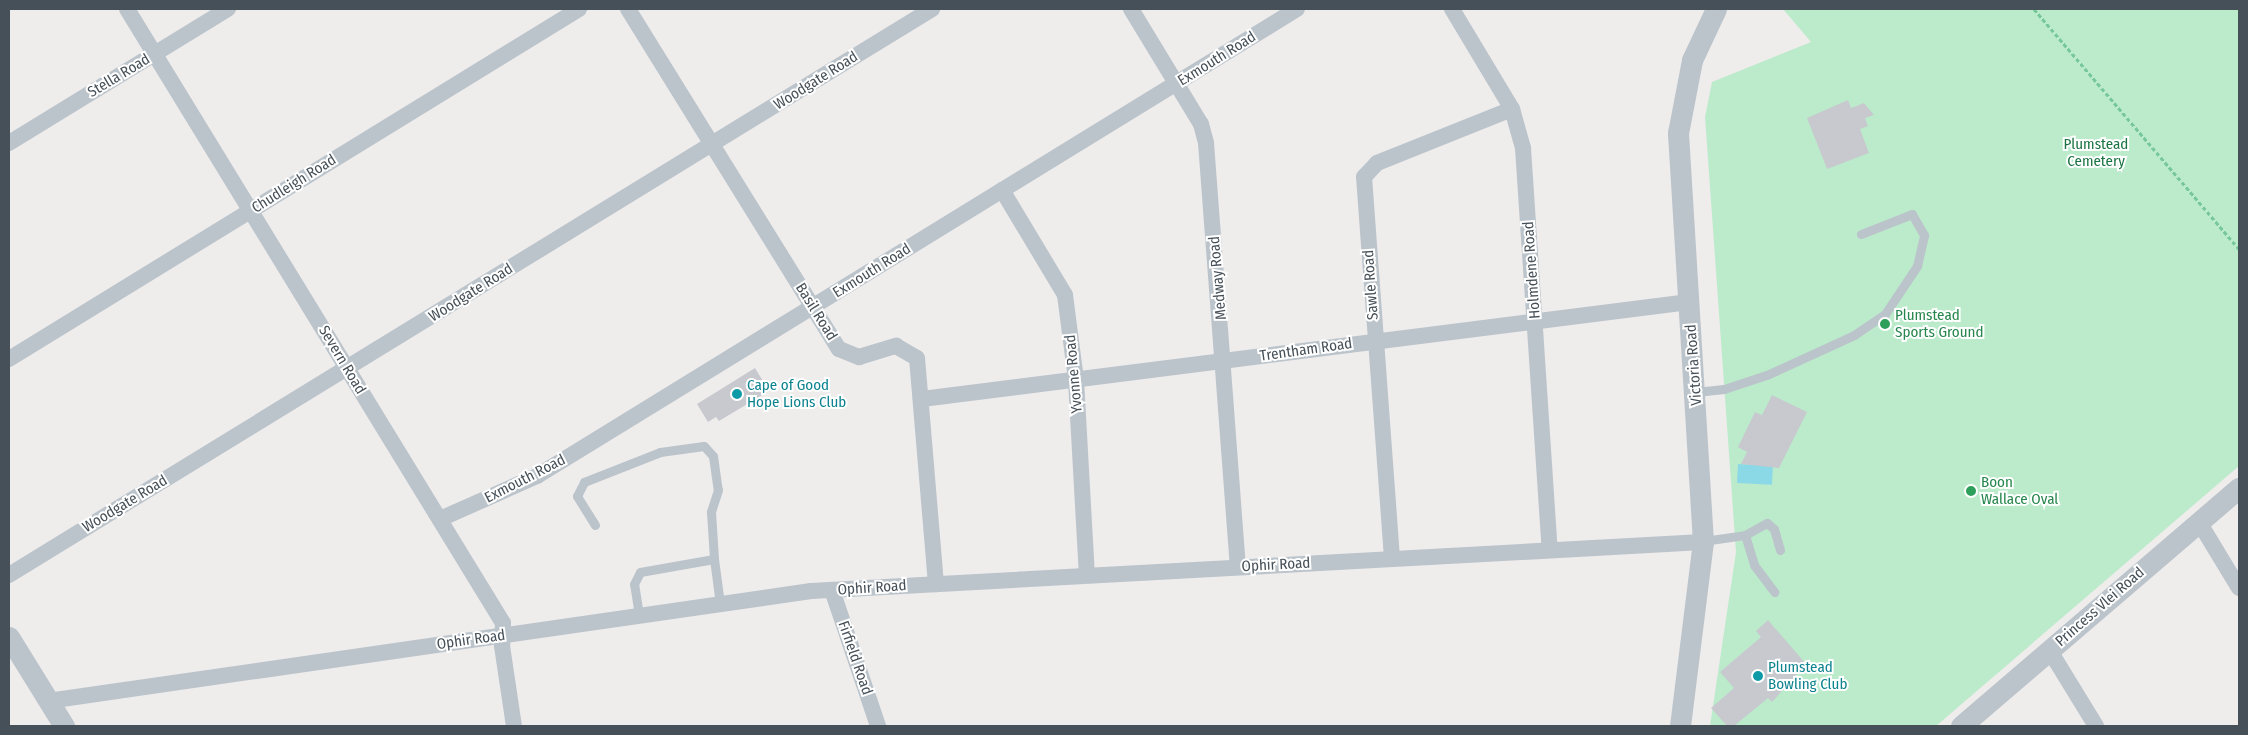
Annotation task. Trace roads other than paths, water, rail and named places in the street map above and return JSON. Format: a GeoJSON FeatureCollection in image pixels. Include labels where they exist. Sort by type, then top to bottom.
{"type":"FeatureCollection","features":[{"type":"Feature","properties":{"kind":"street","name":"Severn Road"},"geometry":{"type":"LineString","coordinates":[[127,9],[503,623],[502,635],[514,726]]}},
{"type":"Feature","properties":{"kind":"street","name":"Stella Road"},"geometry":{"type":"LineString","coordinates":[[9,143],[228,9]]}},
{"type":"Feature","properties":{"kind":"street","name":"Chudleigh Road"},"geometry":{"type":"LineString","coordinates":[[9,359],[579,9]]}},
{"type":"Feature","properties":{"kind":"street","name":"Basil Road"},"geometry":{"type":"LineString","coordinates":[[628,9],[812,308],[848,356],[859,357],[896,346],[913,353],[919,364],[936,584]]}},
{"type":"Feature","properties":{"kind":"street","name":"Woodgate Road"},"geometry":{"type":"LineString","coordinates":[[9,575],[348,369],[932,9]]}},
{"type":"Feature","properties":{"kind":"street","name":"Medway Road"},"geometry":{"type":"LineString","coordinates":[[1131,9],[1201,124],[1206,143],[1226,361],[1238,567]]}},
{"type":"Feature","properties":{"kind":"street","name":"Exmouth Road"},"geometry":{"type":"LineString","coordinates":[[440,519],[537,476],[1298,9]]}},
{"type":"Feature","properties":{"kind":"street","name":"Holmdene Road"},"geometry":{"type":"LineString","coordinates":[[1452,9],[1512,109],[1523,148],[1550,550]]}},
{"type":"Feature","properties":{"kind":"street","name":"Victoria Road"},"geometry":{"type":"LineString","coordinates":[[1680,726],[1703,542],[1696,392],[1678,152],[1680,114],[1692,60],[1716,9]]}},
{"type":"Feature","properties":{"kind":"street","name":"Sawle Road"},"geometry":{"type":"LineString","coordinates":[[1392,558],[1366,173],[1377,163],[1512,109]]}},
{"type":"Feature","properties":{"kind":"street","name":"Yvonne Road"},"geometry":{"type":"LineString","coordinates":[[1002,190],[1065,295],[1076,380],[1087,575]]}},
{"type":"Feature","properties":{"kind":"street","name":"Trentham Road"},"geometry":{"type":"LineString","coordinates":[[922,399],[1689,302]]}},
{"type":"Feature","properties":{"kind":"street","name":"Princess Vlei Road"},"geometry":{"type":"LineString","coordinates":[[1961,726],[2239,488]]}},
{"type":"Feature","properties":{"kind":"street"},"geometry":{"type":"LineString","coordinates":[[2200,522],[2239,588]]}},
{"type":"Feature","properties":{"kind":"street","name":"Ophir Road"},"geometry":{"type":"LineString","coordinates":[[48,701],[720,604],[832,590],[1703,542]]}},
{"type":"Feature","properties":{"kind":"street","name":"Firfield Road"},"geometry":{"type":"LineString","coordinates":[[832,590],[878,726]]}},
{"type":"Feature","properties":{"kind":"street"},"geometry":{"type":"LineString","coordinates":[[9,637],[64,726]]}},
{"type":"Feature","properties":{"kind":"street"},"geometry":{"type":"LineString","coordinates":[[2050,651],[2096,726]]}},
{"type":"Feature","properties":{"kind":"lane"},"geometry":{"type":"LineString","coordinates":[[1696,392],[1724,389],[1769,374],[1854,335],[1885,314],[1917,266],[1924,235],[1912,214],[1861,234]]}},
{"type":"Feature","properties":{"kind":"lane"},"geometry":{"type":"LineString","coordinates":[[594,525],[577,496],[584,482],[660,452],[704,446],[714,456],[718,490],[711,512],[714,559],[720,604]]}},
{"type":"Feature","properties":{"kind":"lane"},"geometry":{"type":"LineString","coordinates":[[1703,542],[1745,535],[1755,527],[1770,524],[1780,550]]}},
{"type":"Feature","properties":{"kind":"lane"},"geometry":{"type":"LineString","coordinates":[[1745,535],[1754,565],[1774,592]]}},
{"type":"Feature","properties":{"kind":"lane"},"geometry":{"type":"LineString","coordinates":[[638,616],[634,584],[640,572],[714,559]]}},
{"type":"Feature","properties":{"kind":"water"},"geometry":{"type":"Polygon","coordinates":[[[1738,464],[1773,466],[1772,485],[1737,483],[1738,464]]]}},
{"type":"Feature","properties":{"kind":"place","name":"Plumstead Sports Ground"},"geometry":{"type":"Point","coordinates":[1885,324]}},
{"type":"Feature","properties":{"kind":"place","name":"Cape of Good Hope Lions Club"},"geometry":{"type":"Point","coordinates":[737,394]}},
{"type":"Feature","properties":{"kind":"place","name":"Boon Wallace Oval"},"geometry":{"type":"Point","coordinates":[1971,491]}},
{"type":"Feature","properties":{"kind":"place","name":"Plumstead Bowling Club"},"geometry":{"type":"Point","coordinates":[1758,676]}},
{"type":"Feature","properties":{"kind":"park label","name":"Plumstead Cemetery"},"geometry":{"type":"Point","coordinates":[2096,152]}}]}
